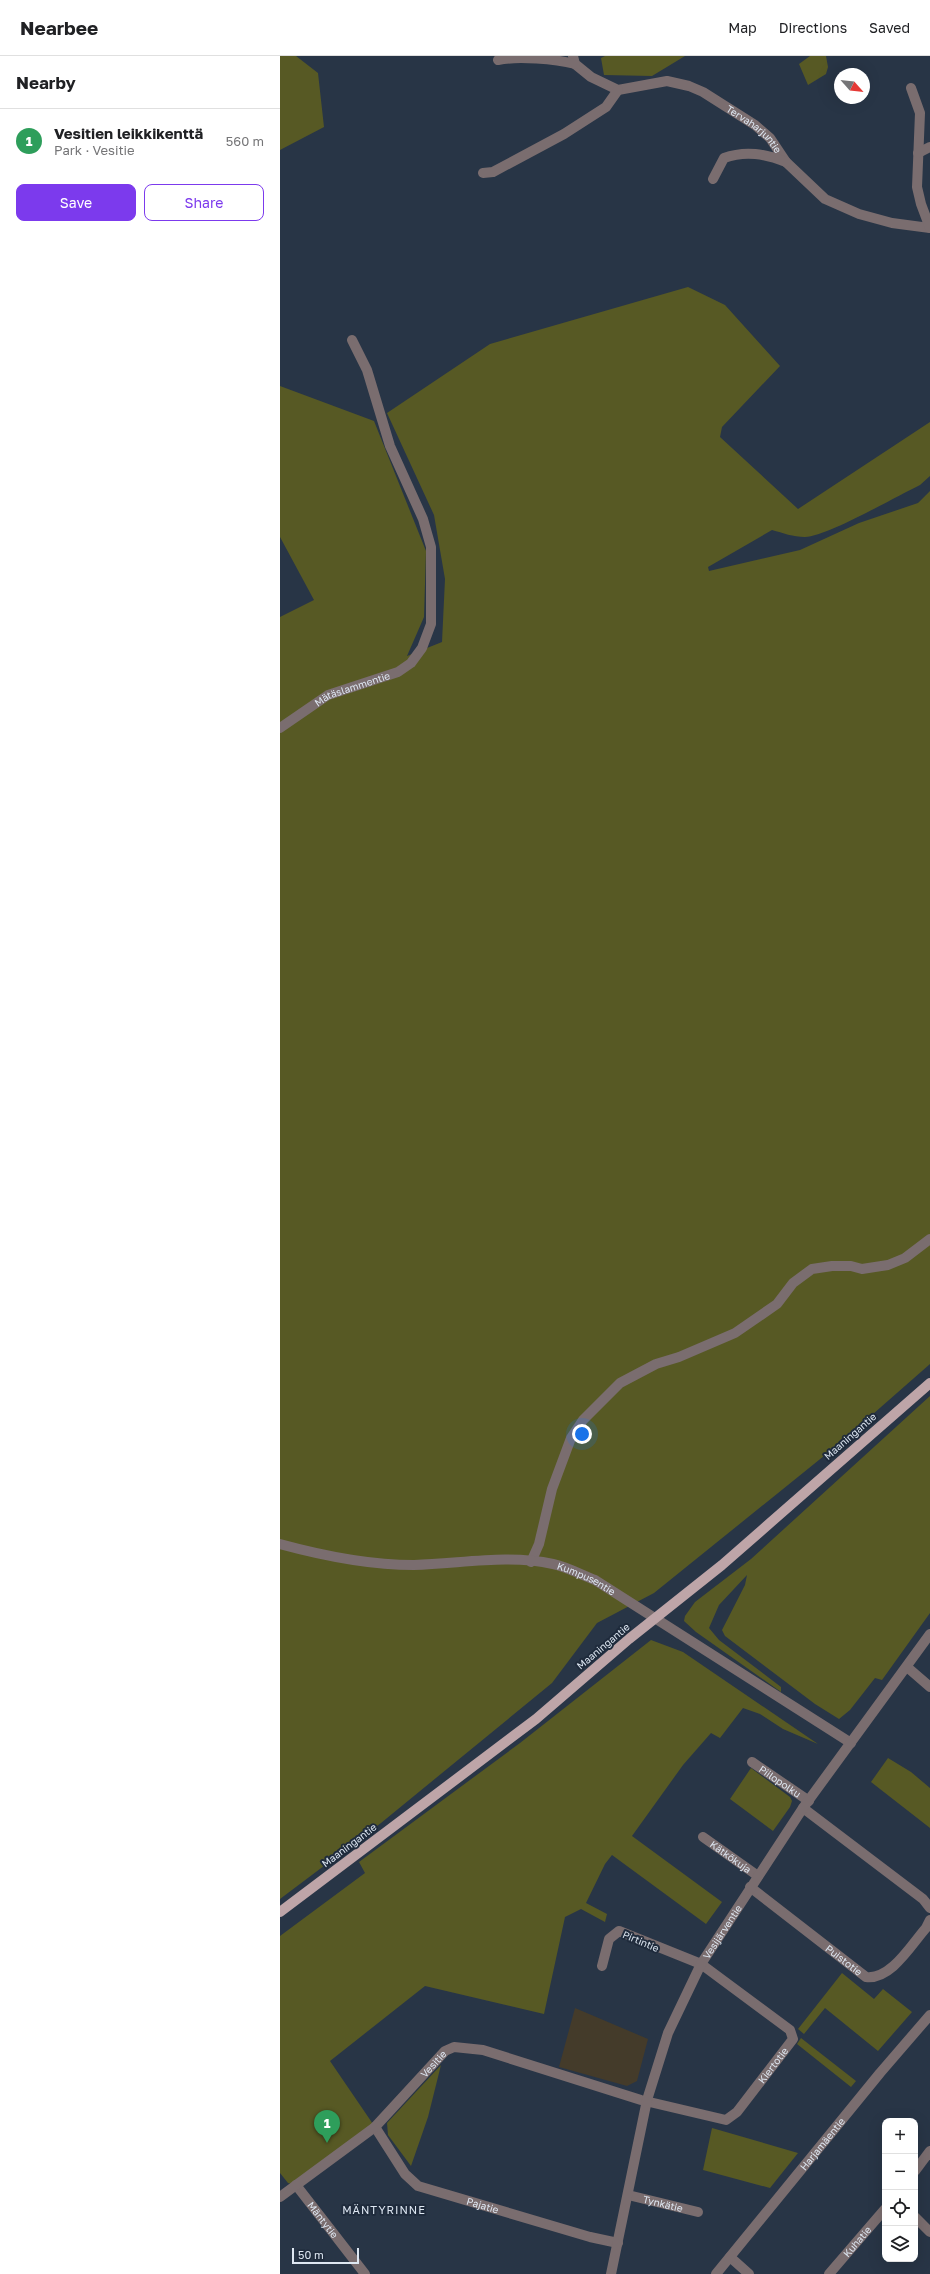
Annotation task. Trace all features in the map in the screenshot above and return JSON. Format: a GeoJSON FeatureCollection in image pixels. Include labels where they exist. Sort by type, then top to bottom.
{"type":"FeatureCollection","features":[{"type":"Feature","properties":{"kind":"main road","name":"Maaningantie"},"geometry":{"type":"LineString","coordinates":[[280,1912],[536,1719],[656,1617],[722,1565],[930,1382]]}},
{"type":"Feature","properties":{"kind":"street"},"geometry":{"type":"LineString","coordinates":[[483,173],[493,172],[564,134],[606,107],[618,90],[592,77],[574,60],[506,57],[498,60]]}},
{"type":"Feature","properties":{"kind":"street","name":"Tervaharjuntie"},"geometry":{"type":"LineString","coordinates":[[618,90],[668,81],[689,86],[719,100],[755,125],[770,138],[786,162],[825,199],[838,206],[892,222],[930,228]]}},
{"type":"Feature","properties":{"kind":"street"},"geometry":{"type":"LineString","coordinates":[[911,88],[920,113],[917,187],[921,204],[930,228]]}},
{"type":"Feature","properties":{"kind":"street"},"geometry":{"type":"LineString","coordinates":[[918,153],[930,147]]}},
{"type":"Feature","properties":{"kind":"street"},"geometry":{"type":"LineString","coordinates":[[713,179],[724,158],[737,153],[766,154],[786,162]]}},
{"type":"Feature","properties":{"kind":"street","name":"Mätäslammentie"},"geometry":{"type":"LineString","coordinates":[[280,728],[328,695],[398,672],[411,663],[422,648],[431,624],[431,547],[423,519],[390,446],[367,370],[352,340]]}},
{"type":"Feature","properties":{"kind":"street"},"geometry":{"type":"LineString","coordinates":[[531,1562],[539,1544],[552,1489],[571,1438],[583,1420],[620,1383],[656,1364],[679,1356],[735,1332],[777,1304],[793,1283],[812,1269],[832,1266],[851,1266],[862,1269],[888,1265],[905,1258],[930,1239]]}},
{"type":"Feature","properties":{"kind":"street","name":"Kumpusentie"},"geometry":{"type":"LineString","coordinates":[[280,1544],[315,1553],[381,1564],[415,1565],[498,1559],[554,1564],[595,1580],[656,1617],[850,1743]]}},
{"type":"Feature","properties":{"kind":"street","name":"Vesijärventie"},"geometry":{"type":"LineString","coordinates":[[611,2274],[647,2100],[668,2033],[701,1964],[750,1887],[806,1804],[930,1634]]}},
{"type":"Feature","properties":{"kind":"street"},"geometry":{"type":"LineString","coordinates":[[907,1667],[930,1687]]}},
{"type":"Feature","properties":{"kind":"street","name":"Piilopolku"},"geometry":{"type":"LineString","coordinates":[[752,1762],[806,1804]]}},
{"type":"Feature","properties":{"kind":"street"},"geometry":{"type":"LineString","coordinates":[[806,1804],[923,1899],[930,1908]]}},
{"type":"Feature","properties":{"kind":"street","name":"Kätkökuja"},"geometry":{"type":"LineString","coordinates":[[703,1837],[758,1876]]}},
{"type":"Feature","properties":{"kind":"street","name":"Puistotie"},"geometry":{"type":"LineString","coordinates":[[750,1887],[866,1977],[875,1978],[892,1968],[926,1928],[930,1920]]}},
{"type":"Feature","properties":{"kind":"street","name":"Pirtintie"},"geometry":{"type":"LineString","coordinates":[[602,1966],[609,1939],[619,1931],[701,1964]]}},
{"type":"Feature","properties":{"kind":"street","name":"Kiertotie"},"geometry":{"type":"LineString","coordinates":[[647,2100],[726,2120],[737,2112],[793,2039],[790,2030],[701,1964]]}},
{"type":"Feature","properties":{"kind":"street","name":"Harjamäentie"},"geometry":{"type":"LineString","coordinates":[[716,2274],[880,2073],[930,2015]]}},
{"type":"Feature","properties":{"kind":"street","name":"Vesitie"},"geometry":{"type":"LineString","coordinates":[[280,2197],[375,2127],[445,2051],[454,2047],[483,2050],[647,2100]]}},
{"type":"Feature","properties":{"kind":"street","name":"Pajatie"},"geometry":{"type":"LineString","coordinates":[[375,2127],[405,2174],[418,2186],[590,2237],[618,2243]]}},
{"type":"Feature","properties":{"kind":"street"},"geometry":{"type":"LineString","coordinates":[[918,2167],[930,2151]]}},
{"type":"Feature","properties":{"kind":"street","name":"Mäntytie"},"geometry":{"type":"LineString","coordinates":[[296,2185],[365,2274]]}},
{"type":"Feature","properties":{"kind":"street","name":"Tynkätie"},"geometry":{"type":"LineString","coordinates":[[628,2195],[698,2212]]}},
{"type":"Feature","properties":{"kind":"street","name":"Kuhatie"},"geometry":{"type":"LineString","coordinates":[[829,2274],[882,2212]]}},
{"type":"Feature","properties":{"kind":"street"},"geometry":{"type":"LineString","coordinates":[[918,2219],[930,2232]]}},
{"type":"Feature","properties":{"kind":"street"},"geometry":{"type":"LineString","coordinates":[[730,2257],[749,2274]]}},
{"type":"Feature","properties":{"kind":"shaded area"},"geometry":{"type":"Polygon","coordinates":[[[280,56],[296,56],[318,73],[324,127],[280,150],[280,56]]]}},
{"type":"Feature","properties":{"kind":"shaded area"},"geometry":{"type":"Polygon","coordinates":[[[605,56],[685,56],[652,76],[604,75],[601,58],[605,56]]]}},
{"type":"Feature","properties":{"kind":"shaded area"},"geometry":{"type":"Polygon","coordinates":[[[810,56],[826,56],[828,67],[826,74],[808,85],[799,64],[810,56]]]}},
{"type":"Feature","properties":{"kind":"shaded area"},"geometry":{"type":"Polygon","coordinates":[[[688,287],[725,305],[780,366],[722,427],[720,437],[798,509],[930,422],[930,476],[920,485],[862,515],[816,535],[801,537],[772,530],[708,567],[709,571],[800,550],[859,523],[918,503],[930,491],[930,1364],[840,1443],[654,1593],[597,1623],[552,1683],[381,1823],[280,1899],[280,617],[314,600],[280,537],[280,386],[374,421],[426,551],[424,617],[407,656],[442,642],[445,579],[434,515],[387,413],[490,344],[688,287]]]}},
{"type":"Feature","properties":{"kind":"shaded area"},"geometry":{"type":"Polygon","coordinates":[[[930,1396],[930,1613],[882,1680],[875,1678],[850,1710],[839,1719],[815,1704],[725,1636],[722,1630],[745,1585],[747,1575],[719,1605],[709,1628],[719,1640],[781,1687],[781,1692],[696,1632],[684,1621],[685,1616],[695,1602],[751,1559],[930,1396]]]}},
{"type":"Feature","properties":{"kind":"shaded area"},"geometry":{"type":"Polygon","coordinates":[[[651,1640],[683,1652],[818,1744],[783,1729],[760,1714],[743,1708],[720,1738],[711,1733],[683,1765],[632,1836],[722,1902],[706,1924],[612,1855],[605,1864],[586,1903],[607,1914],[605,1922],[581,1909],[565,1917],[544,2014],[425,1986],[330,2061],[375,2127],[296,2185],[288,2183],[280,2173],[280,1936],[365,1873],[359,1862],[520,1743],[651,1640]]]}},
{"type":"Feature","properties":{"kind":"shaded area"},"geometry":{"type":"Polygon","coordinates":[[[888,1758],[911,1772],[930,1788],[930,1828],[871,1782],[888,1758]]]}},
{"type":"Feature","properties":{"kind":"shaded area"},"geometry":{"type":"Polygon","coordinates":[[[751,1768],[790,1797],[792,1801],[790,1807],[773,1831],[730,1799],[751,1768]]]}},
{"type":"Feature","properties":{"kind":"shaded area"},"geometry":{"type":"Polygon","coordinates":[[[842,1973],[874,1999],[883,1989],[912,2012],[878,2051],[825,2008],[804,2034],[798,2029],[842,1973]]]}},
{"type":"Feature","properties":{"kind":"shaded area"},"geometry":{"type":"Polygon","coordinates":[[[575,2008],[648,2039],[637,2081],[627,2086],[559,2067],[575,2008]]]}},
{"type":"Feature","properties":{"kind":"shaded area"},"geometry":{"type":"Polygon","coordinates":[[[801,2038],[856,2081],[851,2087],[797,2044],[801,2038]]]}},
{"type":"Feature","properties":{"kind":"shaded area"},"geometry":{"type":"Polygon","coordinates":[[[441,2065],[428,2117],[411,2166],[388,2135],[387,2123],[441,2065]]]}},
{"type":"Feature","properties":{"kind":"shaded area"},"geometry":{"type":"Polygon","coordinates":[[[712,2128],[798,2153],[770,2188],[703,2170],[712,2128]]]}},
{"type":"Feature","properties":{"kind":"place","name":"Vesitien leikkikenttä"},"geometry":{"type":"Point","coordinates":[327,2143]}},
{"type":"Feature","properties":{"kind":"district","name":"MÄNTYRINNE"},"geometry":{"type":"Point","coordinates":[384,2210]}}]}
